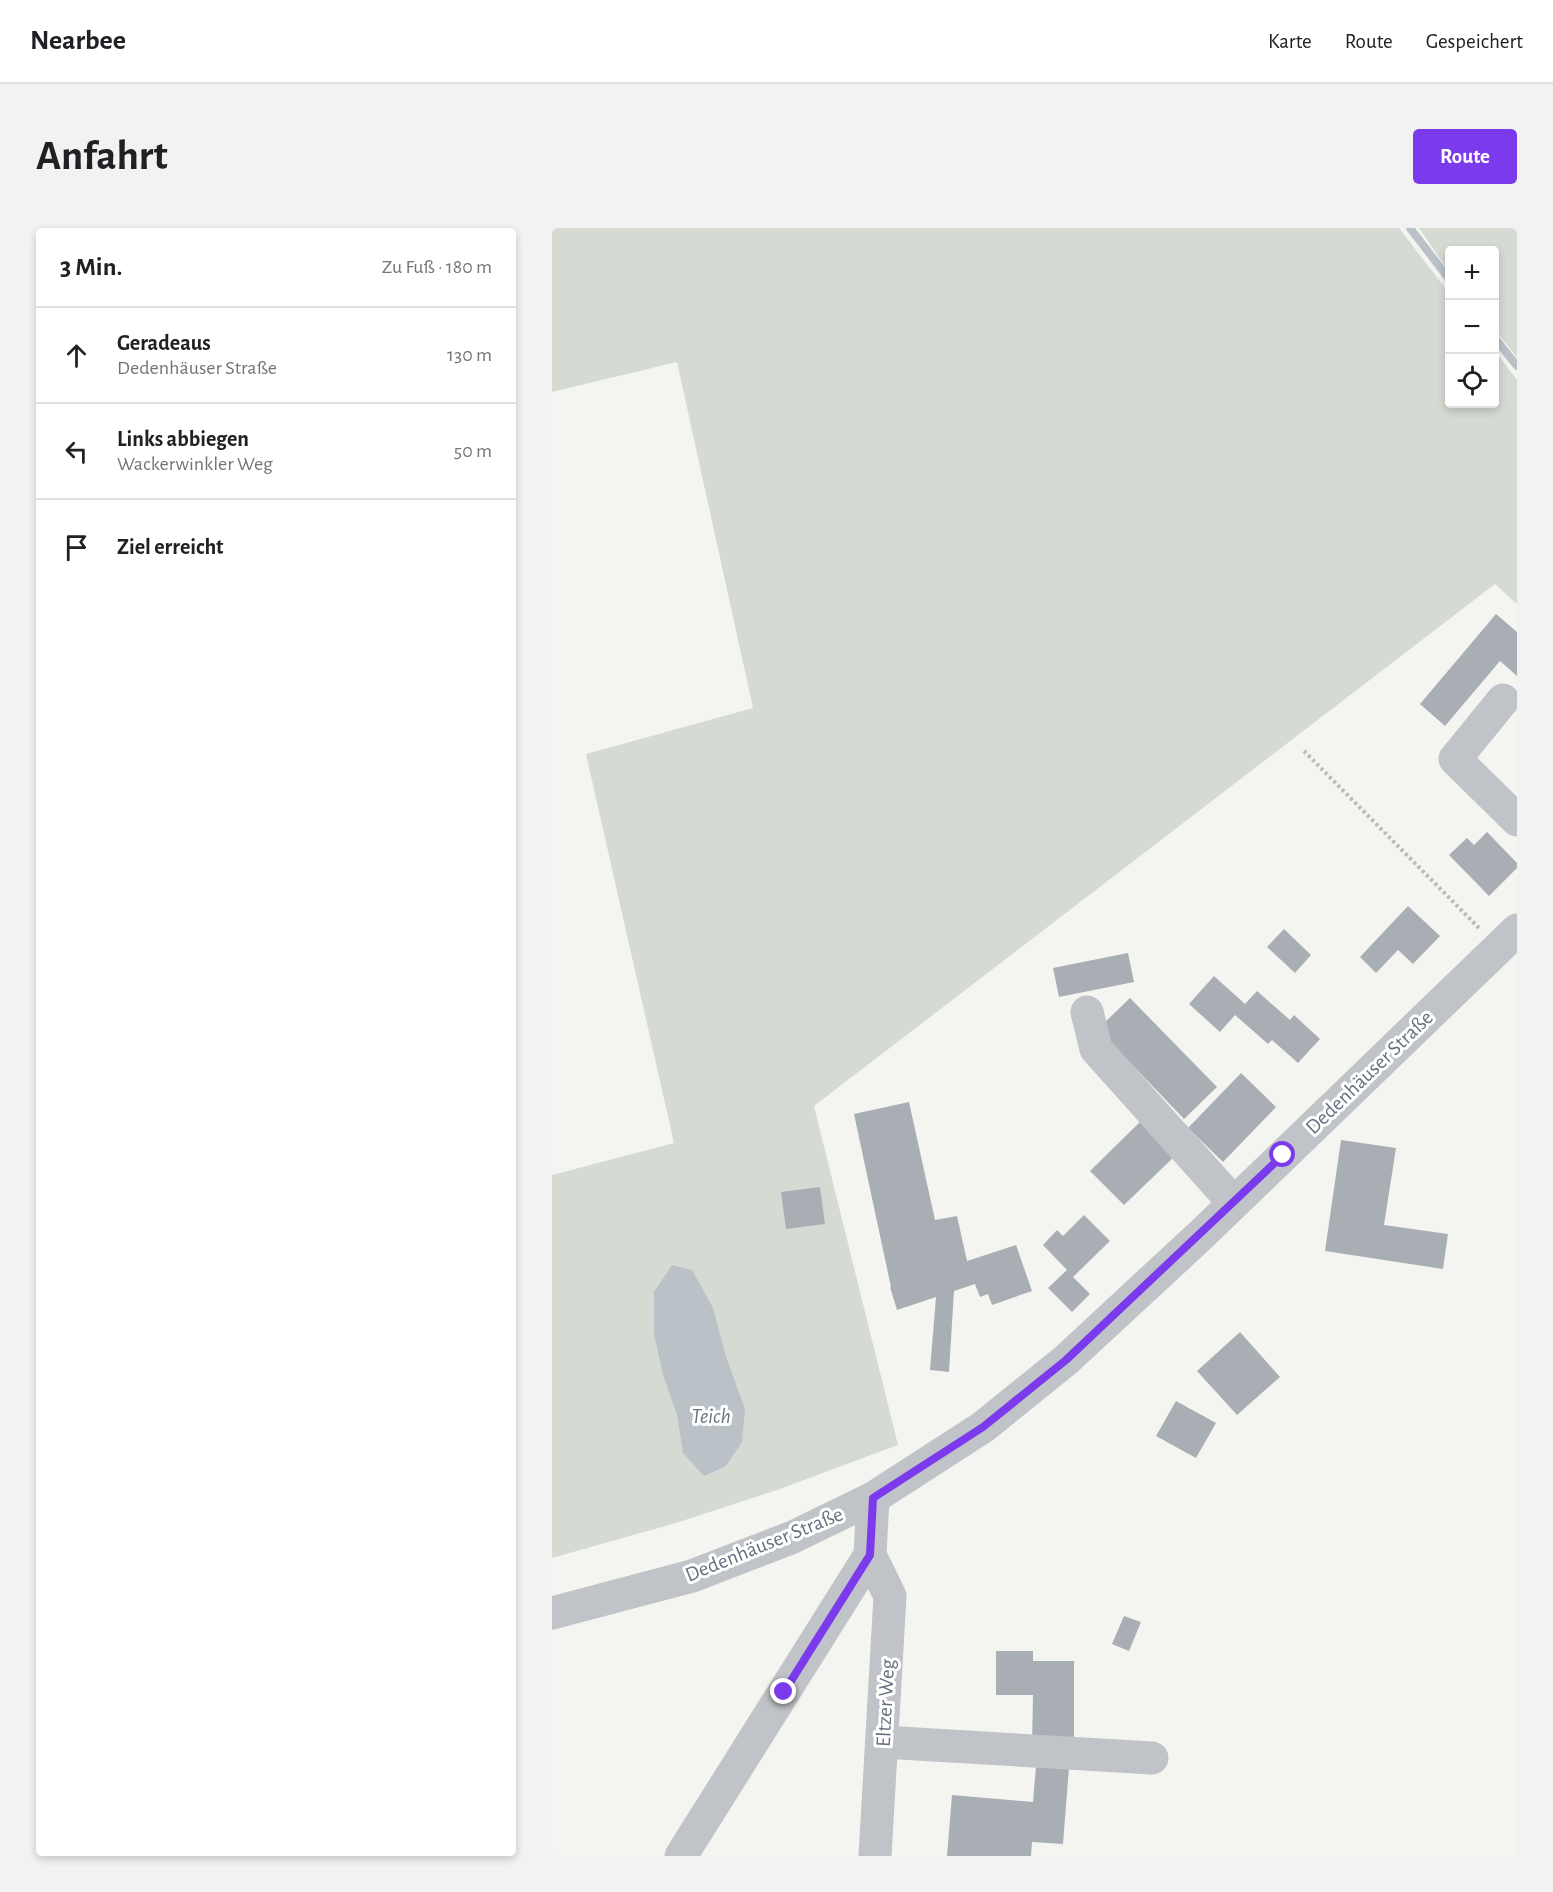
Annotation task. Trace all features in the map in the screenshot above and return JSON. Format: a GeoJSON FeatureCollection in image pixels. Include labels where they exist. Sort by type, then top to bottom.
{"type":"FeatureCollection","features":[{"type":"Feature","properties":{"kind":"street"},"geometry":{"type":"LineString","coordinates":[[1503,700],[1455,759],[1517,820]]}},
{"type":"Feature","properties":{"kind":"street","name":"Dedenhäuser Straße"},"geometry":{"type":"LineString","coordinates":[[552,1613],[692,1576],[793,1537],[873,1498],[983,1427],[1066,1360],[1234,1203],[1508,939]]}},
{"type":"Feature","properties":{"kind":"street"},"geometry":{"type":"LineString","coordinates":[[1087,1012],[1096,1050],[1234,1203]]}},
{"type":"Feature","properties":{"kind":"street"},"geometry":{"type":"LineString","coordinates":[[681,1856],[870,1555],[873,1498]]}},
{"type":"Feature","properties":{"kind":"street","name":"Eltzer Weg"},"geometry":{"type":"LineString","coordinates":[[870,1555],[890,1596],[876,1856]]}},
{"type":"Feature","properties":{"kind":"street"},"geometry":{"type":"LineString","coordinates":[[883,1742],[1152,1758]]}},
{"type":"Feature","properties":{"kind":"path"},"geometry":{"type":"LineString","coordinates":[[1304,751],[1508,939]]}},
{"type":"Feature","properties":{"kind":"shaded area"},"geometry":{"type":"Polygon","coordinates":[[[552,228],[1399,228],[1445,288],[1445,408],[1499,408],[1499,356],[1517,380],[1517,604],[1495,584],[814,1106],[898,1445],[780,1489],[676,1523],[552,1558],[552,1175],[674,1143],[586,754],[753,708],[677,362],[552,392],[552,228]]]}},
{"type":"Feature","properties":{"kind":"shaded area"},"geometry":{"type":"Polygon","coordinates":[[[1419,228],[1517,228],[1517,358],[1499,334],[1499,246],[1445,246],[1445,266],[1419,228]]]}},
{"type":"Feature","properties":{"kind":"water","name":"Teich"},"geometry":{"type":"Polygon","coordinates":[[[672,1265],[692,1270],[713,1308],[726,1357],[745,1409],[742,1442],[726,1466],[704,1476],[683,1453],[677,1415],[663,1375],[654,1334],[654,1292],[672,1265]]]}},
{"type":"Feature","properties":{"kind":"building"},"geometry":{"type":"Polygon","coordinates":[[[1496,614],[1517,632],[1517,676],[1500,661],[1445,726],[1420,704],[1496,614]]]}},
{"type":"Feature","properties":{"kind":"building"},"geometry":{"type":"Polygon","coordinates":[[[1487,832],[1517,863],[1517,868],[1489,896],[1449,855],[1467,838],[1474,845],[1487,832]]]}},
{"type":"Feature","properties":{"kind":"building"},"geometry":{"type":"Polygon","coordinates":[[[1408,906],[1440,936],[1413,964],[1398,950],[1376,973],[1360,957],[1408,906]]]}},
{"type":"Feature","properties":{"kind":"building"},"geometry":{"type":"Polygon","coordinates":[[[1284,929],[1311,955],[1295,973],[1267,947],[1284,929]]]}},
{"type":"Feature","properties":{"kind":"building"},"geometry":{"type":"Polygon","coordinates":[[[1128,953],[1134,982],[1059,997],[1053,968],[1128,953]]]}},
{"type":"Feature","properties":{"kind":"building"},"geometry":{"type":"Polygon","coordinates":[[[1214,976],[1245,1004],[1257,991],[1290,1020],[1294,1015],[1320,1039],[1298,1063],[1272,1040],[1268,1044],[1235,1015],[1220,1032],[1189,1004],[1214,976]]]}},
{"type":"Feature","properties":{"kind":"building"},"geometry":{"type":"Polygon","coordinates":[[[1130,998],[1217,1087],[1184,1119],[1098,1029],[1130,998]]]}},
{"type":"Feature","properties":{"kind":"building"},"geometry":{"type":"Polygon","coordinates":[[[1241,1073],[1276,1107],[1223,1162],[1188,1128],[1241,1073]]]}},
{"type":"Feature","properties":{"kind":"building"},"geometry":{"type":"Polygon","coordinates":[[[909,1102],[935,1220],[957,1216],[967,1261],[1016,1245],[1032,1291],[992,1305],[988,1294],[980,1297],[975,1284],[954,1291],[949,1372],[930,1370],[936,1297],[897,1310],[890,1287],[854,1114],[909,1102]]]}},
{"type":"Feature","properties":{"kind":"building"},"geometry":{"type":"Polygon","coordinates":[[[1142,1120],[1176,1155],[1124,1205],[1090,1171],[1142,1120]]]}},
{"type":"Feature","properties":{"kind":"building"},"geometry":{"type":"Polygon","coordinates":[[[1341,1140],[1396,1148],[1384,1225],[1448,1234],[1443,1269],[1325,1251],[1341,1140]]]}},
{"type":"Feature","properties":{"kind":"building"},"geometry":{"type":"Polygon","coordinates":[[[820,1187],[825,1224],[786,1229],[781,1192],[820,1187]]]}},
{"type":"Feature","properties":{"kind":"building"},"geometry":{"type":"Polygon","coordinates":[[[1084,1215],[1110,1241],[1073,1277],[1090,1294],[1072,1312],[1048,1288],[1067,1270],[1043,1245],[1057,1230],[1063,1236],[1084,1215]]]}},
{"type":"Feature","properties":{"kind":"building"},"geometry":{"type":"Polygon","coordinates":[[[1240,1332],[1280,1377],[1237,1415],[1197,1371],[1240,1332]]]}},
{"type":"Feature","properties":{"kind":"building"},"geometry":{"type":"Polygon","coordinates":[[[1176,1401],[1216,1423],[1196,1458],[1156,1436],[1176,1401]]]}},
{"type":"Feature","properties":{"kind":"building"},"geometry":{"type":"Polygon","coordinates":[[[1124,1616],[1141,1622],[1129,1651],[1112,1644],[1124,1616]]]}},
{"type":"Feature","properties":{"kind":"building"},"geometry":{"type":"Polygon","coordinates":[[[996,1651],[1033,1651],[1033,1661],[1074,1661],[1074,1744],[1032,1744],[1033,1695],[996,1695],[996,1651]]]}},
{"type":"Feature","properties":{"kind":"building"},"geometry":{"type":"Polygon","coordinates":[[[1036,1766],[1069,1768],[1063,1844],[1032,1842],[1031,1856],[947,1856],[952,1795],[1033,1802],[1036,1766]]]}},
{"type":"Feature","properties":{"kind":"waterway"},"geometry":{"type":"LineString","coordinates":[[1410,228],[1445,274]]}},
{"type":"Feature","properties":{"kind":"waterway"},"geometry":{"type":"LineString","coordinates":[[1499,343],[1517,366]]}},
{"type":"Feature","properties":{"kind":"route"},"geometry":{"type":"LineString","coordinates":[[784,1692],[870,1555],[873,1498],[983,1427],[1066,1360],[1283,1155]]}}]}
